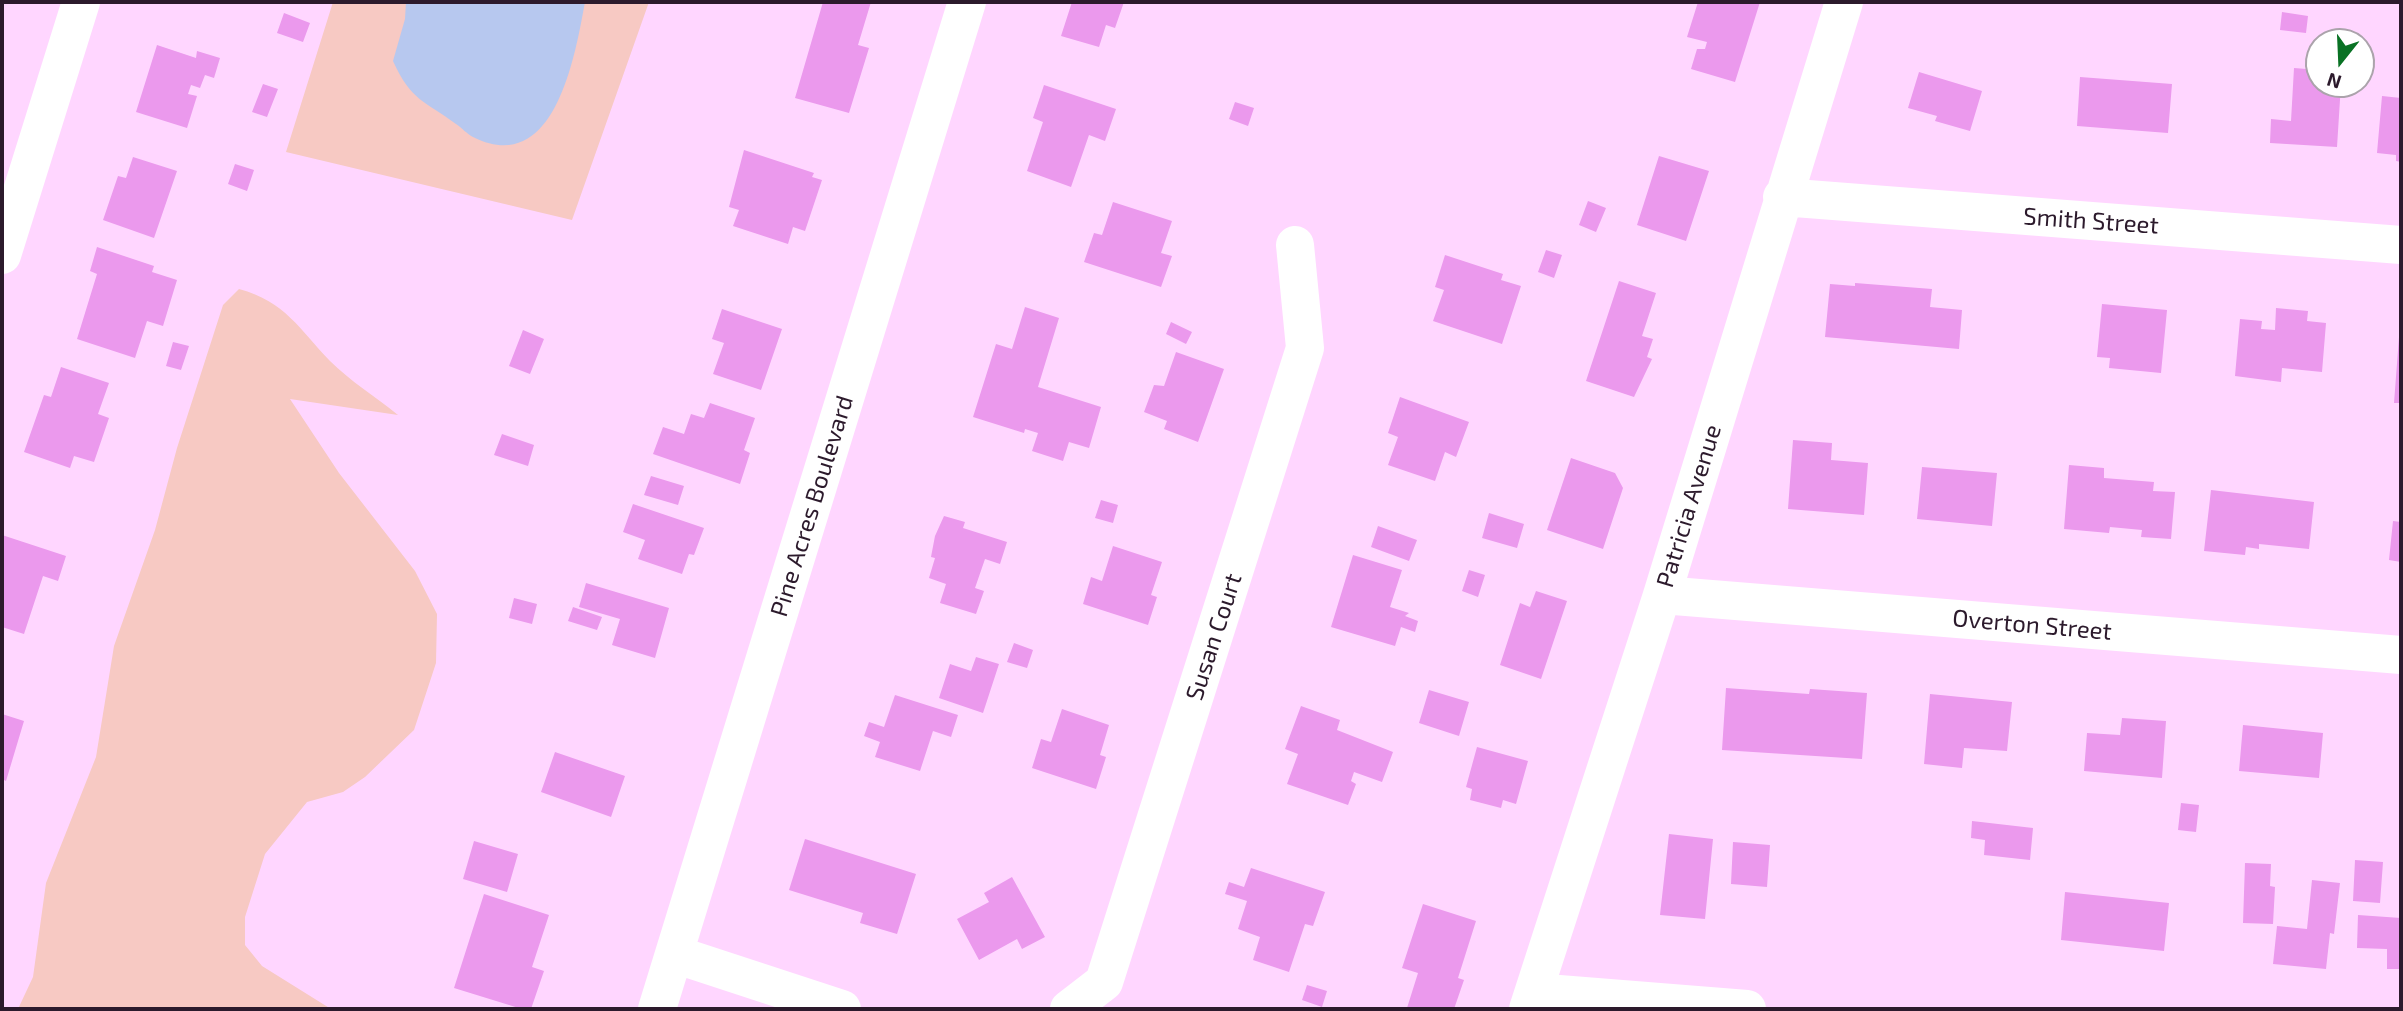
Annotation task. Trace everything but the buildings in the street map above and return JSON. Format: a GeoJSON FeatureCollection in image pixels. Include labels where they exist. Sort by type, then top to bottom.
{"type":"FeatureCollection","features":[{"type":"Feature","properties":{"kind":"street"},"geometry":{"type":"LineString","coordinates":[[2,255],[81,2]]}},
{"type":"Feature","properties":{"kind":"street","name":"Pine Acres Boulevard"},"geometry":{"type":"LineString","coordinates":[[657,1009],[967,2]]}},
{"type":"Feature","properties":{"kind":"street","name":"Patricia Avenue"},"geometry":{"type":"LineString","coordinates":[[1531,1001],[1662,595],[1844,2]]}},
{"type":"Feature","properties":{"kind":"street","name":"Smith Street"},"geometry":{"type":"LineString","coordinates":[[1782,197],[2401,246]]}},
{"type":"Feature","properties":{"kind":"street","name":"Susan Court"},"geometry":{"type":"LineString","coordinates":[[1069,1009],[1104,982],[1305,348],[1295,245]]}},
{"type":"Feature","properties":{"kind":"street","name":"Overton Street"},"geometry":{"type":"LineString","coordinates":[[1662,595],[2401,655]]}},
{"type":"Feature","properties":{"kind":"street"},"geometry":{"type":"LineString","coordinates":[[674,954],[842,1009]]}},
{"type":"Feature","properties":{"kind":"street"},"geometry":{"type":"LineString","coordinates":[[1531,1001],[1747,1009]]}},
{"type":"Feature","properties":{"kind":"shaded area"},"geometry":{"type":"Polygon","coordinates":[[[333,2],[649,2],[572,220],[286,152],[333,2]]]}},
{"type":"Feature","properties":{"kind":"shaded area"},"geometry":{"type":"Polygon","coordinates":[[[239,289],[269,301],[280,309],[330,361],[398,415],[290,399],[339,473],[415,571],[437,614],[436,663],[414,730],[365,777],[343,792],[307,802],[265,854],[245,917],[245,945],[262,966],[331,1009],[18,1009],[33,977],[46,883],[96,757],[114,646],[155,530],[177,448],[223,305],[239,289]]]}},
{"type":"Feature","properties":{"kind":"water"},"geometry":{"type":"Polygon","coordinates":[[[406,2],[585,2],[567,79],[556,105],[542,127],[524,141],[501,145],[471,136],[420,99],[406,84],[393,61],[405,19],[406,2]]]}}]}
